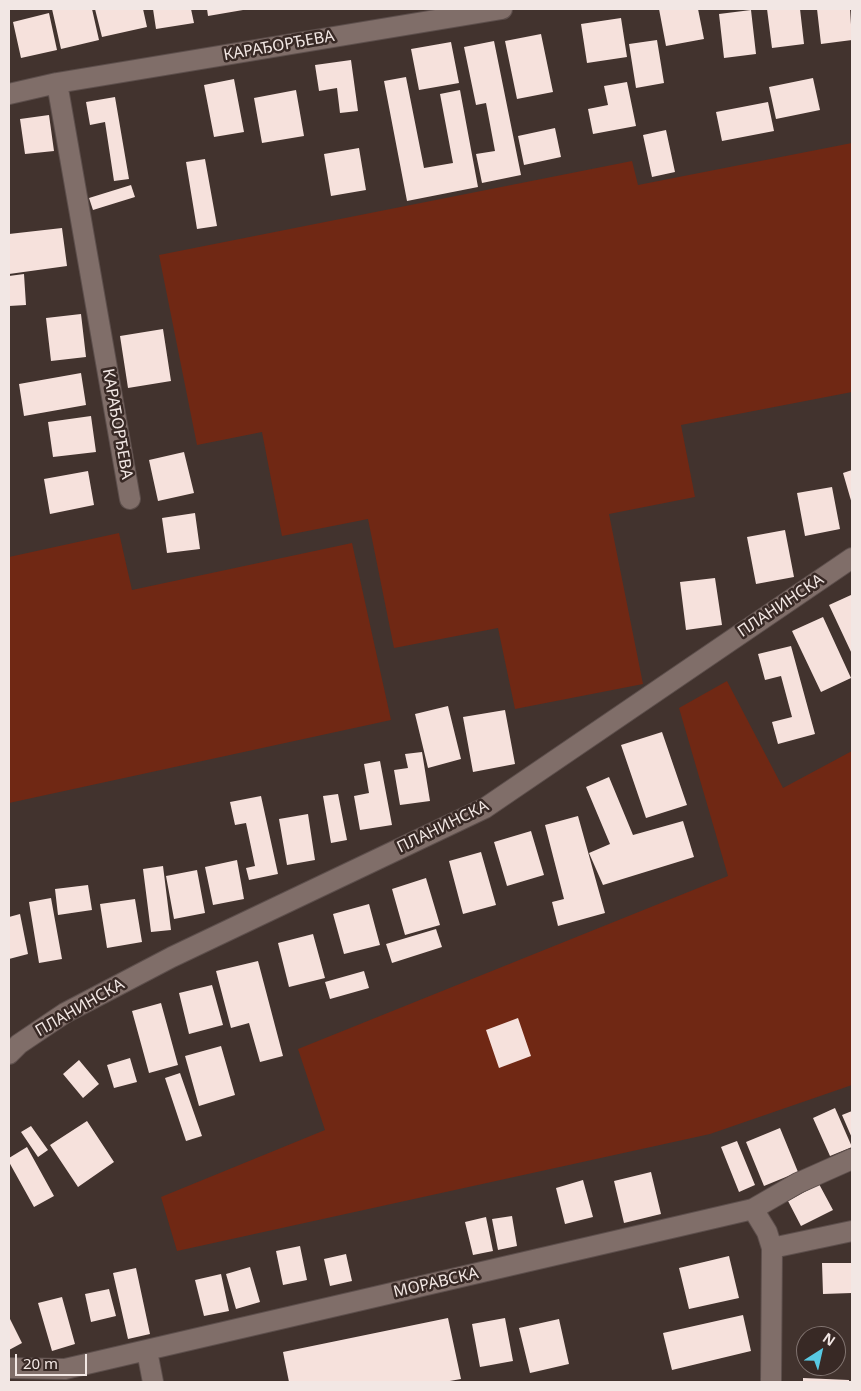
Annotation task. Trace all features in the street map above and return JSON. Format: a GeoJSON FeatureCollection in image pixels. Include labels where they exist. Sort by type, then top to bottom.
{"type":"FeatureCollection","features":[{"type":"Feature","properties":{"kind":"street","name":"КАРАЂОРЂЕВА"},"geometry":{"type":"LineString","coordinates":[[9,94],[57,83],[502,9]]}},
{"type":"Feature","properties":{"kind":"street","name":"КАРАЂОРЂЕВА"},"geometry":{"type":"LineString","coordinates":[[57,83],[130,499]]}},
{"type":"Feature","properties":{"kind":"street","name":"ПЛАНИНСКА"},"geometry":{"type":"LineString","coordinates":[[9,1054],[19,1044],[65,1013],[156,966],[485,808],[852,558]]}},
{"type":"Feature","properties":{"kind":"street","name":"МОРАВСКА"},"geometry":{"type":"LineString","coordinates":[[9,1368],[65,1369],[753,1209],[798,1183],[852,1159]]}},
{"type":"Feature","properties":{"kind":"street"},"geometry":{"type":"LineString","coordinates":[[753,1209],[767,1232],[772,1248],[771,1382]]}},
{"type":"Feature","properties":{"kind":"street"},"geometry":{"type":"LineString","coordinates":[[772,1248],[852,1231]]}},
{"type":"Feature","properties":{"kind":"street"},"geometry":{"type":"LineString","coordinates":[[146,1351],[153,1382]]}},
{"type":"Feature","properties":{"kind":"shaded area"},"geometry":{"type":"Polygon","coordinates":[[[852,143],[852,392],[681,425],[695,497],[609,514],[643,684],[515,709],[498,628],[394,648],[368,519],[282,536],[262,432],[197,445],[159,255],[632,161],[638,185],[852,143]]]}},
{"type":"Feature","properties":{"kind":"shaded area"},"geometry":{"type":"Polygon","coordinates":[[[119,533],[132,590],[352,543],[391,720],[9,803],[9,557],[119,533]]]}},
{"type":"Feature","properties":{"kind":"shaded area"},"geometry":{"type":"Polygon","coordinates":[[[727,681],[783,788],[852,751],[852,1085],[710,1134],[177,1251],[161,1197],[325,1130],[298,1049],[728,876],[679,708],[727,681]]]}},
{"type":"Feature","properties":{"kind":"building"},"geometry":{"type":"Polygon","coordinates":[[[52,9],[92,9],[99,40],[61,49],[52,9]]]}},
{"type":"Feature","properties":{"kind":"building"},"geometry":{"type":"Polygon","coordinates":[[[95,9],[143,9],[147,27],[102,37],[95,9]]]}},
{"type":"Feature","properties":{"kind":"building"},"geometry":{"type":"Polygon","coordinates":[[[153,9],[191,9],[194,23],[156,29],[153,9]]]}},
{"type":"Feature","properties":{"kind":"building"},"geometry":{"type":"Polygon","coordinates":[[[207,9],[243,9],[243,10],[208,16],[207,9]]]}},
{"type":"Feature","properties":{"kind":"building"},"geometry":{"type":"Polygon","coordinates":[[[659,9],[698,9],[704,39],[666,46],[659,9]]]}},
{"type":"Feature","properties":{"kind":"building"},"geometry":{"type":"Polygon","coordinates":[[[767,9],[800,9],[804,44],[772,48],[767,9]]]}},
{"type":"Feature","properties":{"kind":"building"},"geometry":{"type":"Polygon","coordinates":[[[817,9],[850,9],[852,40],[821,44],[817,9]]]}},
{"type":"Feature","properties":{"kind":"building"},"geometry":{"type":"Polygon","coordinates":[[[751,10],[756,54],[724,58],[719,14],[751,10]]]}},
{"type":"Feature","properties":{"kind":"building"},"geometry":{"type":"Polygon","coordinates":[[[49,13],[57,50],[21,58],[13,22],[49,13]]]}},
{"type":"Feature","properties":{"kind":"building"},"geometry":{"type":"Polygon","coordinates":[[[621,18],[627,57],[587,63],[581,24],[621,18]]]}},
{"type":"Feature","properties":{"kind":"building"},"geometry":{"type":"Polygon","coordinates":[[[541,34],[553,92],[517,99],[505,41],[541,34]]]}},
{"type":"Feature","properties":{"kind":"building"},"geometry":{"type":"Polygon","coordinates":[[[657,40],[664,83],[636,88],[629,44],[657,40]]]}},
{"type":"Feature","properties":{"kind":"building"},"geometry":{"type":"Polygon","coordinates":[[[494,41],[521,175],[482,183],[476,154],[495,151],[486,103],[476,105],[464,47],[494,41]]]}},
{"type":"Feature","properties":{"kind":"building"},"geometry":{"type":"Polygon","coordinates":[[[451,42],[459,83],[419,90],[411,49],[451,42]]]}},
{"type":"Feature","properties":{"kind":"building"},"geometry":{"type":"Polygon","coordinates":[[[351,60],[358,111],[340,113],[337,88],[319,91],[315,65],[351,60]]]}},
{"type":"Feature","properties":{"kind":"building"},"geometry":{"type":"Polygon","coordinates":[[[406,77],[424,168],[453,163],[440,94],[460,90],[478,187],[407,201],[384,81],[406,77]]]}},
{"type":"Feature","properties":{"kind":"building"},"geometry":{"type":"Polygon","coordinates":[[[813,78],[820,110],[776,119],[769,87],[813,78]]]}},
{"type":"Feature","properties":{"kind":"building"},"geometry":{"type":"Polygon","coordinates":[[[234,79],[244,132],[214,137],[204,85],[234,79]]]}},
{"type":"Feature","properties":{"kind":"building"},"geometry":{"type":"Polygon","coordinates":[[[627,82],[636,126],[593,134],[588,109],[608,105],[604,86],[627,82]]]}},
{"type":"Feature","properties":{"kind":"building"},"geometry":{"type":"Polygon","coordinates":[[[296,90],[304,136],[262,143],[254,98],[296,90]]]}},
{"type":"Feature","properties":{"kind":"building"},"geometry":{"type":"Polygon","coordinates":[[[115,97],[129,179],[114,181],[105,122],[90,125],[86,102],[115,97]]]}},
{"type":"Feature","properties":{"kind":"building"},"geometry":{"type":"Polygon","coordinates":[[[768,102],[774,131],[722,141],[716,112],[768,102]]]}},
{"type":"Feature","properties":{"kind":"building"},"geometry":{"type":"Polygon","coordinates":[[[49,115],[54,151],[25,154],[20,119],[49,115]]]}},
{"type":"Feature","properties":{"kind":"building"},"geometry":{"type":"Polygon","coordinates":[[[555,128],[561,157],[524,165],[518,136],[555,128]]]}},
{"type":"Feature","properties":{"kind":"building"},"geometry":{"type":"Polygon","coordinates":[[[666,130],[675,172],[652,177],[643,135],[666,130]]]}},
{"type":"Feature","properties":{"kind":"building"},"geometry":{"type":"Polygon","coordinates":[[[359,148],[366,190],[331,196],[324,154],[359,148]]]}},
{"type":"Feature","properties":{"kind":"building"},"geometry":{"type":"Polygon","coordinates":[[[205,159],[217,226],[197,229],[186,162],[205,159]]]}},
{"type":"Feature","properties":{"kind":"building"},"geometry":{"type":"Polygon","coordinates":[[[131,185],[135,197],[93,210],[89,198],[131,185]]]}},
{"type":"Feature","properties":{"kind":"building"},"geometry":{"type":"Polygon","coordinates":[[[62,228],[67,266],[9,274],[9,234],[62,228]]]}},
{"type":"Feature","properties":{"kind":"building"},"geometry":{"type":"Polygon","coordinates":[[[24,274],[26,305],[9,306],[9,276],[24,274]]]}},
{"type":"Feature","properties":{"kind":"building"},"geometry":{"type":"Polygon","coordinates":[[[81,314],[86,357],[51,361],[46,318],[81,314]]]}},
{"type":"Feature","properties":{"kind":"building"},"geometry":{"type":"Polygon","coordinates":[[[163,329],[171,381],[128,388],[120,336],[163,329]]]}},
{"type":"Feature","properties":{"kind":"building"},"geometry":{"type":"Polygon","coordinates":[[[81,373],[86,405],[24,416],[19,384],[81,373]]]}},
{"type":"Feature","properties":{"kind":"building"},"geometry":{"type":"Polygon","coordinates":[[[91,416],[96,452],[53,457],[48,422],[91,416]]]}},
{"type":"Feature","properties":{"kind":"building"},"geometry":{"type":"Polygon","coordinates":[[[184,452],[194,493],[158,501],[149,460],[184,452]]]}},
{"type":"Feature","properties":{"kind":"building"},"geometry":{"type":"Polygon","coordinates":[[[852,470],[852,504],[843,473],[852,470]]]}},
{"type":"Feature","properties":{"kind":"building"},"geometry":{"type":"Polygon","coordinates":[[[88,471],[94,505],[50,514],[44,479],[88,471]]]}},
{"type":"Feature","properties":{"kind":"building"},"geometry":{"type":"Polygon","coordinates":[[[832,487],[840,529],[805,536],[797,493],[832,487]]]}},
{"type":"Feature","properties":{"kind":"building"},"geometry":{"type":"Polygon","coordinates":[[[195,513],[200,549],[167,553],[162,518],[195,513]]]}},
{"type":"Feature","properties":{"kind":"building"},"geometry":{"type":"Polygon","coordinates":[[[785,530],[794,577],[756,584],[747,537],[785,530]]]}},
{"type":"Feature","properties":{"kind":"building"},"geometry":{"type":"Polygon","coordinates":[[[715,578],[722,625],[686,630],[680,582],[715,578]]]}},
{"type":"Feature","properties":{"kind":"building"},"geometry":{"type":"Polygon","coordinates":[[[851,595],[852,598],[852,654],[829,605],[851,595]]]}},
{"type":"Feature","properties":{"kind":"building"},"geometry":{"type":"Polygon","coordinates":[[[823,617],[851,678],[821,692],[792,631],[823,617]]]}},
{"type":"Feature","properties":{"kind":"building"},"geometry":{"type":"Polygon","coordinates":[[[791,646],[815,734],[778,744],[772,722],[792,717],[781,676],[765,680],[758,654],[791,646]]]}},
{"type":"Feature","properties":{"kind":"building"},"geometry":{"type":"Polygon","coordinates":[[[448,706],[461,759],[428,768],[415,714],[448,706]]]}},
{"type":"Feature","properties":{"kind":"building"},"geometry":{"type":"Polygon","coordinates":[[[505,710],[515,764],[473,772],[463,717],[505,710]]]}},
{"type":"Feature","properties":{"kind":"building"},"geometry":{"type":"Polygon","coordinates":[[[662,732],[687,805],[646,818],[621,745],[662,732]]]}},
{"type":"Feature","properties":{"kind":"building"},"geometry":{"type":"Polygon","coordinates":[[[422,752],[430,801],[400,805],[394,770],[408,768],[405,754],[422,752]]]}},
{"type":"Feature","properties":{"kind":"building"},"geometry":{"type":"Polygon","coordinates":[[[380,761],[392,825],[360,830],[354,796],[369,793],[364,764],[380,761]]]}},
{"type":"Feature","properties":{"kind":"building"},"geometry":{"type":"Polygon","coordinates":[[[609,777],[633,835],[683,821],[694,857],[603,885],[589,853],[610,844],[586,787],[609,777]]]}},
{"type":"Feature","properties":{"kind":"building"},"geometry":{"type":"Polygon","coordinates":[[[338,794],[347,840],[331,843],[323,796],[338,794]]]}},
{"type":"Feature","properties":{"kind":"building"},"geometry":{"type":"Polygon","coordinates":[[[261,796],[278,874],[249,880],[246,868],[255,866],[246,823],[235,825],[230,802],[261,796]]]}},
{"type":"Feature","properties":{"kind":"building"},"geometry":{"type":"Polygon","coordinates":[[[308,814],[315,860],[287,865],[279,819],[308,814]]]}},
{"type":"Feature","properties":{"kind":"building"},"geometry":{"type":"Polygon","coordinates":[[[578,816],[605,913],[558,926],[552,902],[564,899],[545,825],[578,816]]]}},
{"type":"Feature","properties":{"kind":"building"},"geometry":{"type":"Polygon","coordinates":[[[531,831],[544,875],[507,886],[494,842],[531,831]]]}},
{"type":"Feature","properties":{"kind":"building"},"geometry":{"type":"Polygon","coordinates":[[[481,852],[496,905],[463,914],[449,861],[481,852]]]}},
{"type":"Feature","properties":{"kind":"building"},"geometry":{"type":"Polygon","coordinates":[[[237,860],[244,899],[213,905],[205,867],[237,860]]]}},
{"type":"Feature","properties":{"kind":"building"},"geometry":{"type":"Polygon","coordinates":[[[163,866],[171,930],[151,932],[143,869],[163,866]]]}},
{"type":"Feature","properties":{"kind":"building"},"geometry":{"type":"Polygon","coordinates":[[[197,870],[205,913],[174,919],[166,876],[197,870]]]}},
{"type":"Feature","properties":{"kind":"building"},"geometry":{"type":"Polygon","coordinates":[[[426,878],[440,925],[405,935],[392,889],[426,878]]]}},
{"type":"Feature","properties":{"kind":"building"},"geometry":{"type":"Polygon","coordinates":[[[88,885],[92,910],[58,915],[55,889],[88,885]]]}},
{"type":"Feature","properties":{"kind":"building"},"geometry":{"type":"Polygon","coordinates":[[[51,898],[62,959],[39,963],[29,902],[51,898]]]}},
{"type":"Feature","properties":{"kind":"building"},"geometry":{"type":"Polygon","coordinates":[[[135,899],[142,942],[107,948],[100,904],[135,899]]]}},
{"type":"Feature","properties":{"kind":"building"},"geometry":{"type":"Polygon","coordinates":[[[369,904],[380,945],[344,954],[333,914],[369,904]]]}},
{"type":"Feature","properties":{"kind":"building"},"geometry":{"type":"Polygon","coordinates":[[[20,914],[28,954],[9,959],[9,917],[20,914]]]}},
{"type":"Feature","properties":{"kind":"building"},"geometry":{"type":"Polygon","coordinates":[[[436,929],[442,947],[392,963],[386,944],[436,929]]]}},
{"type":"Feature","properties":{"kind":"building"},"geometry":{"type":"Polygon","coordinates":[[[313,934],[325,978],[289,987],[278,943],[313,934]]]}},
{"type":"Feature","properties":{"kind":"building"},"geometry":{"type":"Polygon","coordinates":[[[258,961],[283,1056],[260,1062],[249,1023],[231,1028],[216,971],[258,961]]]}},
{"type":"Feature","properties":{"kind":"building"},"geometry":{"type":"Polygon","coordinates":[[[364,971],[369,988],[330,999],[325,982],[364,971]]]}},
{"type":"Feature","properties":{"kind":"building"},"geometry":{"type":"Polygon","coordinates":[[[212,985],[223,1025],[189,1034],[179,993],[212,985]]]}},
{"type":"Feature","properties":{"kind":"building"},"geometry":{"type":"Polygon","coordinates":[[[161,1003],[178,1065],[149,1073],[132,1011],[161,1003]]]}},
{"type":"Feature","properties":{"kind":"building"},"geometry":{"type":"Polygon","coordinates":[[[518,1018],[531,1056],[499,1068],[486,1030],[518,1018]]]}},
{"type":"Feature","properties":{"kind":"building"},"geometry":{"type":"Polygon","coordinates":[[[221,1046],[235,1095],[199,1106],[185,1056],[221,1046]]]}},
{"type":"Feature","properties":{"kind":"building"},"geometry":{"type":"Polygon","coordinates":[[[130,1058],[137,1082],[114,1088],[107,1065],[130,1058]]]}},
{"type":"Feature","properties":{"kind":"building"},"geometry":{"type":"Polygon","coordinates":[[[79,1060],[99,1084],[83,1098],[63,1074],[79,1060]]]}},
{"type":"Feature","properties":{"kind":"building"},"geometry":{"type":"Polygon","coordinates":[[[180,1073],[202,1136],[186,1141],[165,1078],[180,1073]]]}},
{"type":"Feature","properties":{"kind":"building"},"geometry":{"type":"Polygon","coordinates":[[[835,1108],[852,1147],[830,1156],[813,1118],[835,1108]]]}},
{"type":"Feature","properties":{"kind":"building"},"geometry":{"type":"Polygon","coordinates":[[[852,1111],[852,1138],[842,1115],[852,1111]]]}},
{"type":"Feature","properties":{"kind":"building"},"geometry":{"type":"Polygon","coordinates":[[[87,1121],[114,1162],[78,1187],[50,1145],[87,1121]]]}},
{"type":"Feature","properties":{"kind":"building"},"geometry":{"type":"Polygon","coordinates":[[[31,1126],[48,1150],[38,1157],[21,1132],[31,1126]]]}},
{"type":"Feature","properties":{"kind":"building"},"geometry":{"type":"Polygon","coordinates":[[[780,1128],[798,1172],[764,1186],[746,1142],[780,1128]]]}},
{"type":"Feature","properties":{"kind":"building"},"geometry":{"type":"Polygon","coordinates":[[[737,1141],[755,1185],[739,1192],[721,1147],[737,1141]]]}},
{"type":"Feature","properties":{"kind":"building"},"geometry":{"type":"Polygon","coordinates":[[[27,1147],[54,1196],[34,1207],[9,1162],[9,1158],[27,1147]]]}},
{"type":"Feature","properties":{"kind":"building"},"geometry":{"type":"Polygon","coordinates":[[[651,1172],[661,1214],[624,1223],[614,1181],[651,1172]]]}},
{"type":"Feature","properties":{"kind":"building"},"geometry":{"type":"Polygon","coordinates":[[[583,1180],[593,1217],[565,1224],[556,1188],[583,1180]]]}},
{"type":"Feature","properties":{"kind":"building"},"geometry":{"type":"Polygon","coordinates":[[[819,1184],[833,1210],[801,1226],[788,1201],[819,1184]]]}},
{"type":"Feature","properties":{"kind":"building"},"geometry":{"type":"Polygon","coordinates":[[[512,1216],[517,1246],[498,1250],[492,1219],[512,1216]]]}},
{"type":"Feature","properties":{"kind":"building"},"geometry":{"type":"Polygon","coordinates":[[[486,1217],[493,1251],[473,1255],[465,1222],[486,1217]]]}},
{"type":"Feature","properties":{"kind":"building"},"geometry":{"type":"Polygon","coordinates":[[[300,1246],[307,1280],[283,1285],[276,1251],[300,1246]]]}},
{"type":"Feature","properties":{"kind":"building"},"geometry":{"type":"Polygon","coordinates":[[[346,1254],[352,1281],[330,1286],[324,1259],[346,1254]]]}},
{"type":"Feature","properties":{"kind":"building"},"geometry":{"type":"Polygon","coordinates":[[[729,1256],[739,1298],[689,1309],[679,1268],[729,1256]]]}},
{"type":"Feature","properties":{"kind":"building"},"geometry":{"type":"Polygon","coordinates":[[[822,1263],[852,1263],[852,1293],[823,1294],[822,1263]]]}},
{"type":"Feature","properties":{"kind":"building"},"geometry":{"type":"Polygon","coordinates":[[[250,1267],[260,1302],[236,1309],[226,1274],[250,1267]]]}},
{"type":"Feature","properties":{"kind":"building"},"geometry":{"type":"Polygon","coordinates":[[[136,1268],[150,1334],[128,1339],[113,1273],[136,1268]]]}},
{"type":"Feature","properties":{"kind":"building"},"geometry":{"type":"Polygon","coordinates":[[[221,1274],[229,1311],[204,1316],[195,1280],[221,1274]]]}},
{"type":"Feature","properties":{"kind":"building"},"geometry":{"type":"Polygon","coordinates":[[[109,1289],[116,1316],[91,1322],[85,1294],[109,1289]]]}},
{"type":"Feature","properties":{"kind":"building"},"geometry":{"type":"Polygon","coordinates":[[[62,1297],[75,1344],[52,1351],[38,1303],[62,1297]]]}},
{"type":"Feature","properties":{"kind":"building"},"geometry":{"type":"Polygon","coordinates":[[[743,1315],[751,1351],[672,1370],[663,1333],[743,1315]]]}},
{"type":"Feature","properties":{"kind":"building"},"geometry":{"type":"Polygon","coordinates":[[[448,1318],[461,1379],[444,1382],[289,1382],[283,1352],[448,1318]]]}},
{"type":"Feature","properties":{"kind":"building"},"geometry":{"type":"Polygon","coordinates":[[[505,1318],[513,1361],[480,1367],[472,1324],[505,1318]]]}},
{"type":"Feature","properties":{"kind":"building"},"geometry":{"type":"Polygon","coordinates":[[[559,1319],[569,1364],[530,1373],[519,1328],[559,1319]]]}},
{"type":"Feature","properties":{"kind":"building"},"geometry":{"type":"Polygon","coordinates":[[[9,1320],[22,1343],[9,1350],[9,1320]]]}},
{"type":"Feature","properties":{"kind":"building"},"geometry":{"type":"Polygon","coordinates":[[[803,1378],[849,1380],[849,1382],[803,1382],[803,1378]]]}}]}
